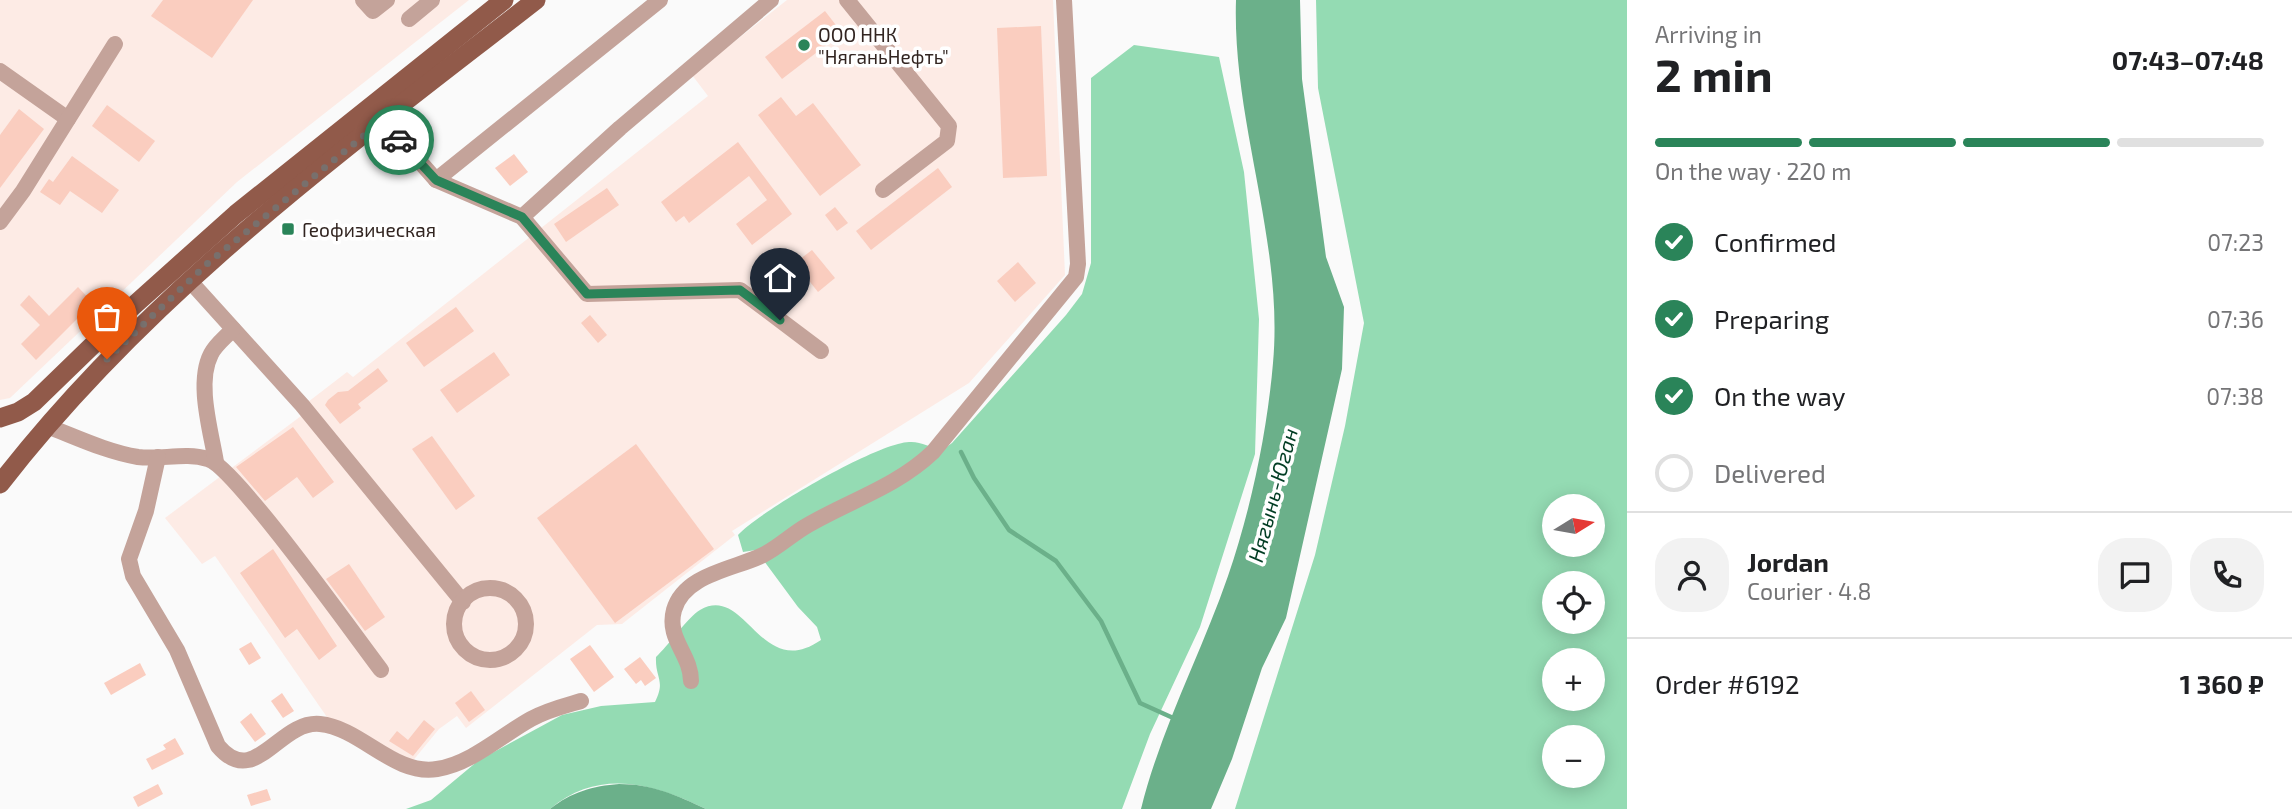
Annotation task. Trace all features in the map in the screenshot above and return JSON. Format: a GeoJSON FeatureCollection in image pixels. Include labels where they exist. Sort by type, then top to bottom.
{"type":"FeatureCollection","features":[{"type":"Feature","properties":{"kind":"main road"},"geometry":{"type":"LineString","coordinates":[[0,418],[18,412],[34,402],[131,308],[236,214],[504,0]]}},
{"type":"Feature","properties":{"kind":"main road"},"geometry":{"type":"LineString","coordinates":[[0,484],[89,377],[189,280],[383,120],[536,0]]}},
{"type":"Feature","properties":{"kind":"lane"},"geometry":{"type":"LineString","coordinates":[[363,0],[373,11],[387,0]]}},
{"type":"Feature","properties":{"kind":"lane"},"geometry":{"type":"LineString","coordinates":[[408,19],[432,0]]}},
{"type":"Feature","properties":{"kind":"lane"},"geometry":{"type":"LineString","coordinates":[[436,180],[660,0]]}},
{"type":"Feature","properties":{"kind":"lane"},"geometry":{"type":"LineString","coordinates":[[522,217],[620,128],[771,0]]}},
{"type":"Feature","properties":{"kind":"lane"},"geometry":{"type":"LineString","coordinates":[[847,0],[949,126],[947,141],[883,190]]}},
{"type":"Feature","properties":{"kind":"lane"},"geometry":{"type":"LineString","coordinates":[[691,681],[672,625],[677,601],[686,590],[718,572],[765,554],[809,524],[897,482],[915,469],[933,452],[1076,277],[1078,264],[1064,0]]}},
{"type":"Feature","properties":{"kind":"lane"},"geometry":{"type":"LineString","coordinates":[[0,222],[116,44]]}},
{"type":"Feature","properties":{"kind":"lane"},"geometry":{"type":"LineString","coordinates":[[0,71],[68,119]]}},
{"type":"Feature","properties":{"kind":"lane"},"geometry":{"type":"LineString","coordinates":[[383,120],[436,180],[522,217],[587,294],[740,290],[821,351]]}},
{"type":"Feature","properties":{"kind":"lane"},"geometry":{"type":"LineString","coordinates":[[189,280],[302,405],[463,602]]}},
{"type":"Feature","properties":{"kind":"lane"},"geometry":{"type":"LineString","coordinates":[[216,462],[206,394],[206,365],[215,348],[233,329]]}},
{"type":"Feature","properties":{"kind":"lane"},"geometry":{"type":"LineString","coordinates":[[47,426],[121,453],[158,457],[196,456],[216,462],[258,509],[381,670]]}},
{"type":"Feature","properties":{"kind":"lane"},"geometry":{"type":"LineString","coordinates":[[158,457],[146,511],[130,559],[133,576],[177,650],[218,746],[229,758],[237,761],[258,756],[300,727],[320,724],[416,769],[441,769],[458,763],[533,718],[582,701]]}},
{"type":"Feature","properties":{"kind":"lane"},"geometry":{"type":"LineString","coordinates":[[491,588],[514,597],[526,619],[521,643],[502,658],[477,658],[466,651],[455,629],[455,617],[463,602],[479,590],[491,588]]}},
{"type":"Feature","properties":{"kind":"shaded area"},"geometry":{"type":"Polygon","coordinates":[[[0,0],[469,0],[237,182],[10,398],[0,400],[0,0]]]}},
{"type":"Feature","properties":{"kind":"shaded area","name":"ООО ННК \"НяганьНефть\""},"geometry":{"type":"Polygon","coordinates":[[[787,0],[1053,0],[1065,275],[969,383],[732,531],[735,535],[622,624],[597,625],[466,728],[457,716],[439,729],[411,763],[329,720],[215,556],[202,564],[165,518],[313,407],[308,402],[347,372],[353,377],[708,96],[692,75],[787,0]]]}},
{"type":"Feature","properties":{"kind":"shaded area"},"geometry":{"type":"Polygon","coordinates":[[[1316,0],[1627,0],[1627,809],[1235,809],[1315,555],[1345,426],[1364,323],[1318,88],[1316,0]]]}},
{"type":"Feature","properties":{"kind":"shaded area"},"geometry":{"type":"Polygon","coordinates":[[[1134,45],[1219,57],[1244,172],[1259,319],[1255,454],[1200,627],[1150,734],[1122,809],[706,809],[647,787],[608,784],[569,796],[550,809],[406,809],[431,800],[479,760],[562,715],[601,706],[655,702],[660,689],[656,657],[700,610],[716,605],[730,609],[768,642],[783,649],[800,650],[821,640],[817,627],[798,607],[756,550],[743,552],[738,535],[793,495],[893,445],[921,443],[941,451],[952,443],[1066,315],[1082,294],[1091,263],[1091,78],[1134,45]]]}},
{"type":"Feature","properties":{"kind":"water","name":"Нягынь-Юган"},"geometry":{"type":"Polygon","coordinates":[[[1236,0],[1300,0],[1302,79],[1326,257],[1344,307],[1342,369],[1286,618],[1262,668],[1232,759],[1211,809],[1141,809],[1159,749],[1228,576],[1257,471],[1267,416],[1273,363],[1271,272],[1242,91],[1236,0]]]}},
{"type":"Feature","properties":{"kind":"water"},"geometry":{"type":"Polygon","coordinates":[[[619,784],[653,788],[706,809],[550,809],[583,791],[619,784]]]}},
{"type":"Feature","properties":{"kind":"building"},"geometry":{"type":"Polygon","coordinates":[[[163,0],[253,0],[212,58],[151,16],[163,0]]]}},
{"type":"Feature","properties":{"kind":"building","name":"ООО ННК \"НяганьНефть\""},"geometry":{"type":"Polygon","coordinates":[[[825,11],[842,33],[782,79],[765,57],[825,11]]]}},
{"type":"Feature","properties":{"kind":"building"},"geometry":{"type":"Polygon","coordinates":[[[1041,26],[1047,176],[1003,178],[997,28],[1041,26]]]}},
{"type":"Feature","properties":{"kind":"building"},"geometry":{"type":"Polygon","coordinates":[[[781,97],[796,116],[813,103],[861,165],[820,196],[758,115],[781,97]]]}},
{"type":"Feature","properties":{"kind":"building"},"geometry":{"type":"Polygon","coordinates":[[[107,105],[155,141],[139,162],[92,126],[107,105]]]}},
{"type":"Feature","properties":{"kind":"building"},"geometry":{"type":"Polygon","coordinates":[[[19,109],[44,129],[0,188],[0,135],[19,109]]]}},
{"type":"Feature","properties":{"kind":"building"},"geometry":{"type":"Polygon","coordinates":[[[738,142],[792,214],[752,245],[736,224],[767,200],[749,176],[689,223],[684,216],[676,222],[661,202],[738,142]]]}},
{"type":"Feature","properties":{"kind":"building"},"geometry":{"type":"Polygon","coordinates":[[[514,154],[528,172],[510,186],[495,168],[514,154]]]}},
{"type":"Feature","properties":{"kind":"building"},"geometry":{"type":"Polygon","coordinates":[[[72,156],[119,190],[102,213],[70,191],[60,205],[40,192],[49,179],[53,182],[72,156]]]}},
{"type":"Feature","properties":{"kind":"building"},"geometry":{"type":"Polygon","coordinates":[[[938,168],[952,187],[871,250],[856,231],[938,168]]]}},
{"type":"Feature","properties":{"kind":"building"},"geometry":{"type":"Polygon","coordinates":[[[607,188],[619,205],[566,242],[554,224],[607,188]]]}},
{"type":"Feature","properties":{"kind":"building"},"geometry":{"type":"Polygon","coordinates":[[[835,207],[848,223],[837,231],[825,215],[835,207]]]}},
{"type":"Feature","properties":{"kind":"building"},"geometry":{"type":"Polygon","coordinates":[[[812,250],[835,278],[818,292],[795,263],[812,250]]]}},
{"type":"Feature","properties":{"kind":"building"},"geometry":{"type":"Polygon","coordinates":[[[1018,262],[1036,283],[1015,302],[997,281],[1018,262]]]}},
{"type":"Feature","properties":{"kind":"building"},"geometry":{"type":"Polygon","coordinates":[[[78,287],[93,303],[36,360],[21,344],[40,325],[20,305],[29,295],[49,316],[78,287]]]}},
{"type":"Feature","properties":{"kind":"building"},"geometry":{"type":"Polygon","coordinates":[[[456,307],[474,331],[424,367],[406,343],[456,307]]]}},
{"type":"Feature","properties":{"kind":"building"},"geometry":{"type":"Polygon","coordinates":[[[590,315],[607,335],[598,343],[581,323],[590,315]]]}},
{"type":"Feature","properties":{"kind":"building"},"geometry":{"type":"Polygon","coordinates":[[[494,352],[510,375],[457,413],[440,390],[494,352]]]}},
{"type":"Feature","properties":{"kind":"building"},"geometry":{"type":"Polygon","coordinates":[[[378,368],[388,381],[358,404],[361,408],[340,424],[325,405],[328,400],[338,392],[348,391],[378,368]]]}},
{"type":"Feature","properties":{"kind":"building"},"geometry":{"type":"Polygon","coordinates":[[[293,427],[334,482],[313,498],[297,477],[265,501],[236,467],[293,427]]]}},
{"type":"Feature","properties":{"kind":"building"},"geometry":{"type":"Polygon","coordinates":[[[432,436],[475,496],[456,510],[412,449],[432,436]]]}},
{"type":"Feature","properties":{"kind":"building"},"geometry":{"type":"Polygon","coordinates":[[[636,444],[714,549],[615,623],[537,518],[636,444]]]}},
{"type":"Feature","properties":{"kind":"building"},"geometry":{"type":"Polygon","coordinates":[[[273,549],[337,646],[319,660],[297,629],[285,638],[240,573],[273,549]]]}},
{"type":"Feature","properties":{"kind":"building"},"geometry":{"type":"Polygon","coordinates":[[[349,564],[385,617],[365,631],[326,579],[349,564]]]}},
{"type":"Feature","properties":{"kind":"building"},"geometry":{"type":"Polygon","coordinates":[[[251,642],[261,658],[249,665],[239,649],[251,642]]]}},
{"type":"Feature","properties":{"kind":"building"},"geometry":{"type":"Polygon","coordinates":[[[590,645],[614,677],[594,692],[570,659],[590,645]]]}},
{"type":"Feature","properties":{"kind":"building"},"geometry":{"type":"Polygon","coordinates":[[[640,657],[656,678],[645,686],[641,680],[636,684],[624,669],[640,657]]]}},
{"type":"Feature","properties":{"kind":"building"},"geometry":{"type":"Polygon","coordinates":[[[140,663],[146,675],[111,695],[104,683],[140,663]]]}},
{"type":"Feature","properties":{"kind":"building"},"geometry":{"type":"Polygon","coordinates":[[[471,691],[485,710],[469,722],[455,703],[471,691]]]}},
{"type":"Feature","properties":{"kind":"building"},"geometry":{"type":"Polygon","coordinates":[[[282,693],[294,711],[283,718],[271,701],[282,693]]]}},
{"type":"Feature","properties":{"kind":"building"},"geometry":{"type":"Polygon","coordinates":[[[251,713],[266,734],[255,742],[240,722],[251,713]]]}},
{"type":"Feature","properties":{"kind":"building"},"geometry":{"type":"Polygon","coordinates":[[[424,720],[435,729],[413,756],[389,741],[397,731],[408,740],[424,720]]]}},
{"type":"Feature","properties":{"kind":"building"},"geometry":{"type":"Polygon","coordinates":[[[175,738],[184,754],[152,770],[146,759],[166,749],[163,745],[175,738]]]}},
{"type":"Feature","properties":{"kind":"building"},"geometry":{"type":"Polygon","coordinates":[[[158,784],[163,794],[138,807],[133,797],[158,784]]]}},
{"type":"Feature","properties":{"kind":"building"},"geometry":{"type":"Polygon","coordinates":[[[267,789],[271,800],[251,806],[247,795],[267,789]]]}},
{"type":"Feature","properties":{"kind":"waterway"},"geometry":{"type":"LineString","coordinates":[[961,452],[974,478],[1009,530],[1056,561],[1101,621],[1140,703],[1171,717]]}},
{"type":"Feature","properties":{"kind":"way so far"},"geometry":{"type":"LineString","coordinates":[[107,359],[207,264],[383,120],[399,140]]}},
{"type":"Feature","properties":{"kind":"place","name":"ООО ННК \"НяганьНефть\""},"geometry":{"type":"Point","coordinates":[804,45]}},
{"type":"Feature","properties":{"kind":"place","name":"Геофизическая"},"geometry":{"type":"Point","coordinates":[288,229]}},
{"type":"Feature","properties":{"kind":"route"},"geometry":{"type":"LineString","coordinates":[[399,140],[436,180],[458,192],[522,217],[587,294],[740,290],[780,320]]}}]}
